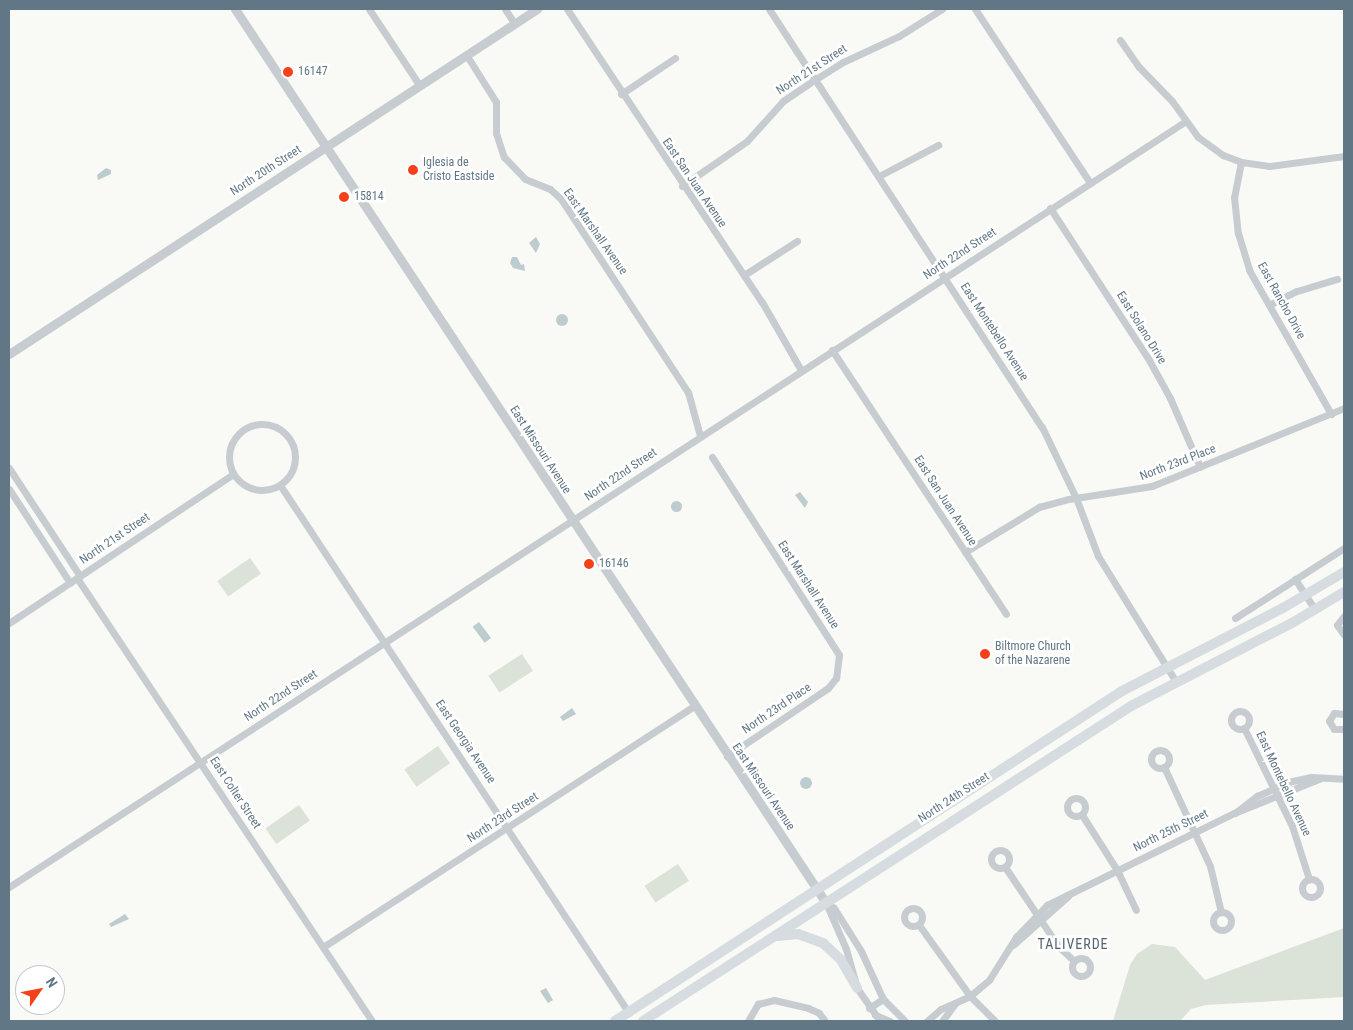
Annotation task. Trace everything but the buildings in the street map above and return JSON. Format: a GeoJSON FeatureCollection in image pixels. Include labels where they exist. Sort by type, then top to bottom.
{"type":"FeatureCollection","features":[{"type":"Feature","properties":{"kind":"main road","name":"North 24th Street"},"geometry":{"type":"LineString","coordinates":[[615,1021],[1009,762],[1129,687],[1305,596],[1344,572]]}},
{"type":"Feature","properties":{"kind":"main road","name":"North 24th Street"},"geometry":{"type":"LineString","coordinates":[[643,1021],[1131,706],[1315,610],[1344,592]]}},
{"type":"Feature","properties":{"kind":"main road"},"geometry":{"type":"LineString","coordinates":[[1009,762],[1019,778]]}},
{"type":"Feature","properties":{"kind":"main road"},"geometry":{"type":"LineString","coordinates":[[772,938],[798,934],[823,943],[841,960],[857,988]]}},
{"type":"Feature","properties":{"kind":"street","name":"East Missouri Avenue"},"geometry":{"type":"LineString","coordinates":[[235,9],[571,521],[826,903]]}},
{"type":"Feature","properties":{"kind":"street"},"geometry":{"type":"LineString","coordinates":[[369,9],[420,86]]}},
{"type":"Feature","properties":{"kind":"street"},"geometry":{"type":"LineString","coordinates":[[505,9],[514,24]]}},
{"type":"Feature","properties":{"kind":"street","name":"North 20th Street"},"geometry":{"type":"LineString","coordinates":[[9,354],[537,9]]}},
{"type":"Feature","properties":{"kind":"street","name":"East San Juan Avenue"},"geometry":{"type":"LineString","coordinates":[[567,9],[682,186],[744,275],[802,370]]}},
{"type":"Feature","properties":{"kind":"street","name":"East Montebello Avenue"},"geometry":{"type":"LineString","coordinates":[[769,9],[1042,427],[1076,498],[1098,556],[1168,666],[1176,682]]}},
{"type":"Feature","properties":{"kind":"street","name":"North 21st Street"},"geometry":{"type":"LineString","coordinates":[[682,186],[747,141],[784,101],[815,79],[851,58],[899,36],[942,9]]}},
{"type":"Feature","properties":{"kind":"street"},"geometry":{"type":"LineString","coordinates":[[975,9],[1090,182]]}},
{"type":"Feature","properties":{"kind":"street"},"geometry":{"type":"LineString","coordinates":[[1120,40],[1139,67],[1211,148],[1241,162],[1269,166],[1344,156]]}},
{"type":"Feature","properties":{"kind":"street","name":"East Marshall Avenue"},"geometry":{"type":"LineString","coordinates":[[467,56],[496,102],[496,133],[504,157],[525,179],[550,189],[561,199],[688,392],[700,436]]}},
{"type":"Feature","properties":{"kind":"street"},"geometry":{"type":"LineString","coordinates":[[622,94],[675,58]]}},
{"type":"Feature","properties":{"kind":"street","name":"North 22nd Street"},"geometry":{"type":"LineString","coordinates":[[9,887],[1186,121]]}},
{"type":"Feature","properties":{"kind":"street"},"geometry":{"type":"LineString","coordinates":[[879,176],[938,145]]}},
{"type":"Feature","properties":{"kind":"street","name":"East Rancho Drive"},"geometry":{"type":"LineString","coordinates":[[1241,162],[1234,197],[1238,233],[1249,270],[1331,414]]}},
{"type":"Feature","properties":{"kind":"street","name":"East Solano Drive"},"geometry":{"type":"LineString","coordinates":[[1050,208],[1154,368],[1200,467]]}},
{"type":"Feature","properties":{"kind":"street"},"geometry":{"type":"LineString","coordinates":[[744,275],[797,241]]}},
{"type":"Feature","properties":{"kind":"street"},"geometry":{"type":"LineString","coordinates":[[1269,305],[1297,291],[1337,279]]}},
{"type":"Feature","properties":{"kind":"street","name":"East San Juan Avenue"},"geometry":{"type":"LineString","coordinates":[[832,350],[1006,614]]}},
{"type":"Feature","properties":{"kind":"street","name":"North 23rd Place"},"geometry":{"type":"LineString","coordinates":[[965,552],[1029,512],[1076,498],[1140,489],[1200,467],[1344,408]]}},
{"type":"Feature","properties":{"kind":"street"},"geometry":{"type":"LineString","coordinates":[[269,424],[287,436],[294,451],[293,467],[280,485],[270,489],[249,488],[233,474],[228,453],[238,433],[252,425],[269,424]]}},
{"type":"Feature","properties":{"kind":"street","name":"East Marshall Avenue"},"geometry":{"type":"LineString","coordinates":[[712,457],[834,646],[839,655],[836,678]]}},
{"type":"Feature","properties":{"kind":"street","name":"East Colter Street"},"geometry":{"type":"LineString","coordinates":[[9,468],[372,1021]]}},
{"type":"Feature","properties":{"kind":"street","name":"North 21st Street"},"geometry":{"type":"LineString","coordinates":[[9,623],[233,474]]}},
{"type":"Feature","properties":{"kind":"street","name":"East Georgia Avenue"},"geometry":{"type":"LineString","coordinates":[[280,485],[629,1012]]}},
{"type":"Feature","properties":{"kind":"street"},"geometry":{"type":"LineString","coordinates":[[9,489],[70,583]]}},
{"type":"Feature","properties":{"kind":"street"},"geometry":{"type":"LineString","coordinates":[[1235,618],[1344,548]]}},
{"type":"Feature","properties":{"kind":"street"},"geometry":{"type":"LineString","coordinates":[[1295,579],[1315,610]]}},
{"type":"Feature","properties":{"kind":"street"},"geometry":{"type":"LineString","coordinates":[[1344,616],[1337,625],[1344,634]]}},
{"type":"Feature","properties":{"kind":"street","name":"North 23rd Place"},"geometry":{"type":"LineString","coordinates":[[727,756],[824,692],[836,678]]}},
{"type":"Feature","properties":{"kind":"street","name":"North 23rd Street"},"geometry":{"type":"LineString","coordinates":[[323,947],[509,829],[694,706]]}},
{"type":"Feature","properties":{"kind":"street"},"geometry":{"type":"LineString","coordinates":[[1344,714],[1334,713],[1329,721],[1334,729],[1344,730]]}},
{"type":"Feature","properties":{"kind":"street","name":"East Montebello Avenue"},"geometry":{"type":"LineString","coordinates":[[1244,728],[1298,840],[1309,879]]}},
{"type":"Feature","properties":{"kind":"street"},"geometry":{"type":"LineString","coordinates":[[1164,767],[1196,832],[1215,878],[1222,912]]}},
{"type":"Feature","properties":{"kind":"street","name":"North 25th Street"},"geometry":{"type":"LineString","coordinates":[[1234,813],[1242,805],[1274,788],[1311,777],[1319,780]]}},
{"type":"Feature","properties":{"kind":"street","name":"North 25th Street"},"geometry":{"type":"LineString","coordinates":[[1068,896],[1234,813],[1319,780],[1344,779]]}},
{"type":"Feature","properties":{"kind":"street"},"geometry":{"type":"LineString","coordinates":[[1082,815],[1117,870],[1136,910]]}},
{"type":"Feature","properties":{"kind":"street"},"geometry":{"type":"LineString","coordinates":[[1005,867],[1040,922],[1058,946],[1074,961]]}},
{"type":"Feature","properties":{"kind":"street"},"geometry":{"type":"LineString","coordinates":[[1013,945],[1016,936],[1035,914],[1060,897],[1068,896]]}},
{"type":"Feature","properties":{"kind":"street"},"geometry":{"type":"LineString","coordinates":[[927,1021],[941,1008],[955,1004],[970,996],[989,980],[1013,945],[1068,896]]}},
{"type":"Feature","properties":{"kind":"street"},"geometry":{"type":"LineString","coordinates":[[826,903],[849,956],[857,988],[869,1008],[880,1021]]}},
{"type":"Feature","properties":{"kind":"street"},"geometry":{"type":"LineString","coordinates":[[826,903],[834,908],[861,951],[883,999],[905,1021]]}},
{"type":"Feature","properties":{"kind":"street"},"geometry":{"type":"LineString","coordinates":[[919,924],[970,996],[995,1021]]}},
{"type":"Feature","properties":{"kind":"street"},"geometry":{"type":"LineString","coordinates":[[869,1008],[883,999]]}},
{"type":"Feature","properties":{"kind":"street"},"geometry":{"type":"LineString","coordinates":[[748,1021],[758,1004],[774,1000],[808,1008],[819,1013],[825,1021]]}},
{"type":"Feature","properties":{"kind":"street"},"geometry":{"type":"LineString","coordinates":[[942,1021],[955,1004]]}},
{"type":"Feature","properties":{"kind":"street"},"geometry":{"type":"LineString","coordinates":[[875,1014],[890,1021]]}},
{"type":"Feature","properties":{"kind":"shaded area"},"geometry":{"type":"Polygon","coordinates":[[[106,168],[111,170],[111,174],[98,180],[97,175],[106,168]]]}},
{"type":"Feature","properties":{"kind":"shaded area"},"geometry":{"type":"Polygon","coordinates":[[[536,237],[540,244],[536,253],[529,243],[536,237]]]}},
{"type":"Feature","properties":{"kind":"shaded area"},"geometry":{"type":"Polygon","coordinates":[[[512,257],[517,257],[521,265],[524,264],[525,271],[513,268],[510,263],[512,257]]]}},
{"type":"Feature","properties":{"kind":"shaded area"},"geometry":{"type":"Polygon","coordinates":[[[560,314],[564,314],[568,320],[564,326],[560,326],[556,322],[556,318],[560,314]]]}},
{"type":"Feature","properties":{"kind":"shaded area"},"geometry":{"type":"Polygon","coordinates":[[[800,492],[808,502],[805,508],[795,495],[800,492]]]}},
{"type":"Feature","properties":{"kind":"shaded area"},"geometry":{"type":"Polygon","coordinates":[[[676,500],[682,506],[676,512],[670,506],[676,500]]]}},
{"type":"Feature","properties":{"kind":"shaded area"},"geometry":{"type":"Polygon","coordinates":[[[250,558],[261,574],[228,597],[217,581],[250,558]]]}},
{"type":"Feature","properties":{"kind":"shaded area"},"geometry":{"type":"Polygon","coordinates":[[[479,622],[491,638],[485,643],[473,627],[479,622]]]}},
{"type":"Feature","properties":{"kind":"shaded area"},"geometry":{"type":"Polygon","coordinates":[[[522,654],[533,671],[499,693],[488,676],[522,654]]]}},
{"type":"Feature","properties":{"kind":"shaded area"},"geometry":{"type":"Polygon","coordinates":[[[572,708],[576,714],[563,721],[560,717],[572,708]]]}},
{"type":"Feature","properties":{"kind":"shaded area"},"geometry":{"type":"Polygon","coordinates":[[[438,746],[450,763],[416,787],[404,770],[438,746]]]}},
{"type":"Feature","properties":{"kind":"shaded area"},"geometry":{"type":"Polygon","coordinates":[[[806,777],[812,783],[806,789],[800,783],[806,777]]]}},
{"type":"Feature","properties":{"kind":"shaded area"},"geometry":{"type":"Polygon","coordinates":[[[299,805],[310,821],[276,844],[265,829],[299,805]]]}},
{"type":"Feature","properties":{"kind":"shaded area"},"geometry":{"type":"Polygon","coordinates":[[[678,864],[689,881],[655,903],[644,886],[678,864]]]}},
{"type":"Feature","properties":{"kind":"shaded area"},"geometry":{"type":"Polygon","coordinates":[[[125,914],[129,919],[111,927],[109,924],[125,914]]]}},
{"type":"Feature","properties":{"kind":"shaded area"},"geometry":{"type":"Polygon","coordinates":[[[1344,928],[1344,997],[1206,1005],[1191,1009],[1180,1021],[1113,1021],[1130,965],[1137,954],[1152,944],[1175,947],[1205,980],[1344,928]]]}},
{"type":"Feature","properties":{"kind":"shaded area"},"geometry":{"type":"Polygon","coordinates":[[[546,988],[553,1000],[548,1003],[540,991],[546,988]]]}},
{"type":"Feature","properties":{"kind":"place","name":"16147"},"geometry":{"type":"Point","coordinates":[288,72]}},
{"type":"Feature","properties":{"kind":"place","name":"Iglesia de Cristo Eastside"},"geometry":{"type":"Point","coordinates":[413,170]}},
{"type":"Feature","properties":{"kind":"place","name":"15814"},"geometry":{"type":"Point","coordinates":[344,197]}},
{"type":"Feature","properties":{"kind":"place","name":"16146"},"geometry":{"type":"Point","coordinates":[589,564]}},
{"type":"Feature","properties":{"kind":"place","name":"Biltmore Church of the Nazarene"},"geometry":{"type":"Point","coordinates":[985,654]}},
{"type":"Feature","properties":{"kind":"district","name":"TALIVERDE"},"geometry":{"type":"Point","coordinates":[1073,944]}}]}
